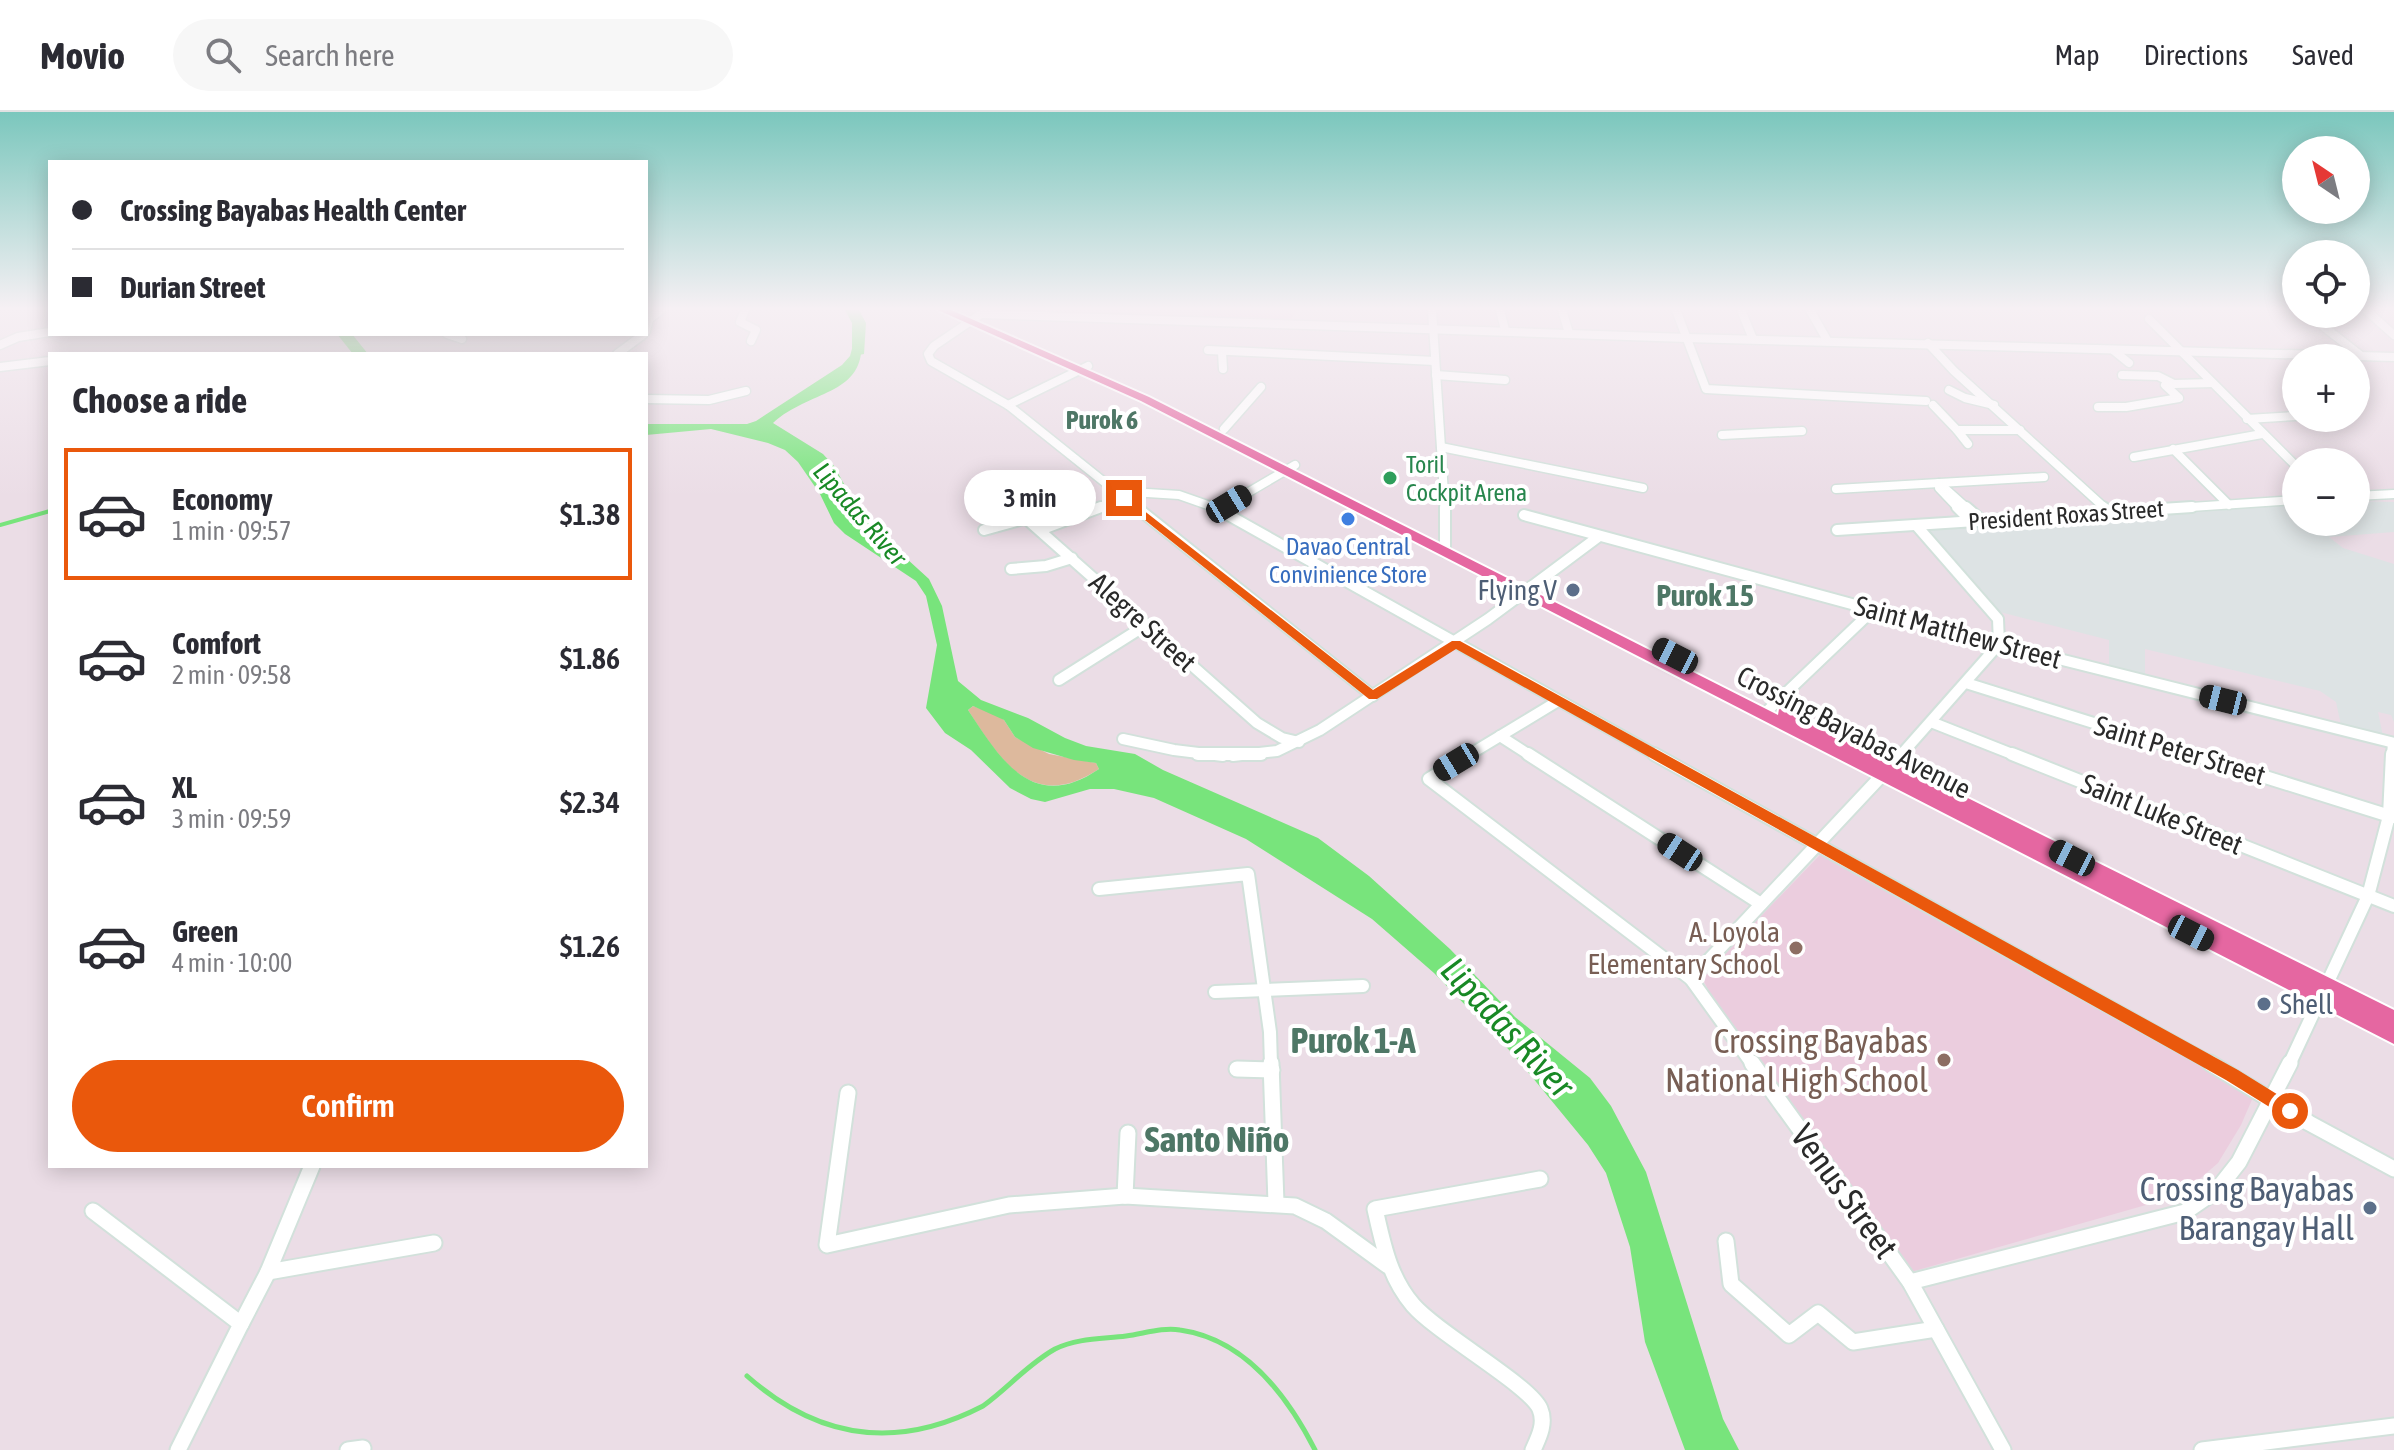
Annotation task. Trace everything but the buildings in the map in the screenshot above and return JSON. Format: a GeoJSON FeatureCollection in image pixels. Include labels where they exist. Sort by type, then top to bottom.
{"type":"FeatureCollection","features":[{"type":"Feature","properties":{"kind":"main road","name":"Crossing Bayabas Avenue"},"geometry":{"type":"LineString","coordinates":[[1093,372],[1290,468],[2324,992],[2394,1036]]}},
{"type":"Feature","properties":{"kind":"main road","name":"Crossing Bayabas Avenue"},"geometry":{"type":"LineString","coordinates":[[1094,372],[1224,429],[1290,468]]}},
{"type":"Feature","properties":{"kind":"main road","name":"Crossing Bayabas Avenue"},"geometry":{"type":"LineString","coordinates":[[2324,992],[2394,1019]]}},
{"type":"Feature","properties":{"kind":"street"},"geometry":{"type":"LineString","coordinates":[[953,372],[1008,405],[1373,696]]}},
{"type":"Feature","properties":{"kind":"street"},"geometry":{"type":"LineString","coordinates":[[1008,405],[1075,372]]}},
{"type":"Feature","properties":{"kind":"street"},"geometry":{"type":"LineString","coordinates":[[1700,372],[1706,389],[1930,403],[1968,444]]}},
{"type":"Feature","properties":{"kind":"street"},"geometry":{"type":"LineString","coordinates":[[1957,372],[2109,512]]}},
{"type":"Feature","properties":{"kind":"street"},"geometry":{"type":"LineString","coordinates":[[2201,372],[2282,453]]}},
{"type":"Feature","properties":{"kind":"street"},"geometry":{"type":"LineString","coordinates":[[1445,546],[1436,375],[1505,380]]}},
{"type":"Feature","properties":{"kind":"street"},"geometry":{"type":"LineString","coordinates":[[2122,375],[2158,376],[2168,383],[2212,383]]}},
{"type":"Feature","properties":{"kind":"street"},"geometry":{"type":"LineString","coordinates":[[2098,407],[2126,407],[2179,398],[2165,385],[2168,383]]}},
{"type":"Feature","properties":{"kind":"street"},"geometry":{"type":"LineString","coordinates":[[1224,429],[1244,412],[1246,402],[1261,387]]}},
{"type":"Feature","properties":{"kind":"street"},"geometry":{"type":"LineString","coordinates":[[1949,390],[1965,398],[1995,405]]}},
{"type":"Feature","properties":{"kind":"street"},"geometry":{"type":"LineString","coordinates":[[648,399],[719,400],[746,391]]}},
{"type":"Feature","properties":{"kind":"street"},"geometry":{"type":"LineString","coordinates":[[2247,419],[2282,417]]}},
{"type":"Feature","properties":{"kind":"street"},"geometry":{"type":"LineString","coordinates":[[1957,430],[2020,430]]}},
{"type":"Feature","properties":{"kind":"street"},"geometry":{"type":"LineString","coordinates":[[1722,435],[1802,431]]}},
{"type":"Feature","properties":{"kind":"street"},"geometry":{"type":"LineString","coordinates":[[2134,457],[2262,434]]}},
{"type":"Feature","properties":{"kind":"street"},"geometry":{"type":"LineString","coordinates":[[1441,447],[1643,488]]}},
{"type":"Feature","properties":{"kind":"street"},"geometry":{"type":"LineString","coordinates":[[2173,449],[2229,505]]}},
{"type":"Feature","properties":{"kind":"street"},"geometry":{"type":"LineString","coordinates":[[1220,509],[1290,468]]}},
{"type":"Feature","properties":{"kind":"street"},"geometry":{"type":"LineString","coordinates":[[1836,489],[2044,477]]}},
{"type":"Feature","properties":{"kind":"street"},"geometry":{"type":"LineString","coordinates":[[1939,483],[1976,521]]}},
{"type":"Feature","properties":{"kind":"street","name":"Alegre Street"},"geometry":{"type":"LineString","coordinates":[[998,493],[995,498],[1011,505],[1027,518],[1266,730],[1300,742]]}},
{"type":"Feature","properties":{"kind":"street"},"geometry":{"type":"LineString","coordinates":[[2370,495],[2394,494]]}},
{"type":"Feature","properties":{"kind":"street"},"geometry":{"type":"LineString","coordinates":[[1040,530],[1120,495],[1179,495],[1220,509],[2394,1169]]}},
{"type":"Feature","properties":{"kind":"street","name":"President Roxas Street"},"geometry":{"type":"LineString","coordinates":[[1837,530],[2282,501]]}},
{"type":"Feature","properties":{"kind":"street","name":"Saint Matthew Street"},"geometry":{"type":"LineString","coordinates":[[1524,515],[1999,644],[2394,743]]}},
{"type":"Feature","properties":{"kind":"street"},"geometry":{"type":"LineString","coordinates":[[984,530],[1027,518]]}},
{"type":"Feature","properties":{"kind":"street"},"geometry":{"type":"LineString","coordinates":[[1691,979],[1886,771],[1999,644],[2000,625],[1993,611],[1916,525]]}},
{"type":"Feature","properties":{"kind":"street"},"geometry":{"type":"LineString","coordinates":[[1123,739],[1186,754],[1225,756],[1263,754],[1300,742],[1456,644],[1598,537]]}},
{"type":"Feature","properties":{"kind":"street"},"geometry":{"type":"LineString","coordinates":[[1011,569],[1046,566],[1072,558]]}},
{"type":"Feature","properties":{"kind":"street"},"geometry":{"type":"LineString","coordinates":[[1768,710],[1873,610]]}},
{"type":"Feature","properties":{"kind":"street"},"geometry":{"type":"LineString","coordinates":[[1059,680],[1146,625]]}},
{"type":"Feature","properties":{"kind":"street","name":"Saint Peter Street"},"geometry":{"type":"LineString","coordinates":[[1966,683],[2392,817]]}},
{"type":"Feature","properties":{"kind":"street"},"geometry":{"type":"LineString","coordinates":[[1558,701],[1500,736],[1761,904]]}},
{"type":"Feature","properties":{"kind":"street","name":"Saint Luke Street"},"geometry":{"type":"LineString","coordinates":[[1931,722],[2394,906]]}},
{"type":"Feature","properties":{"kind":"street","name":"Venus Street"},"geometry":{"type":"LineString","coordinates":[[1500,736],[1429,779],[1691,979],[1910,1282],[2003,1450]]}},
{"type":"Feature","properties":{"kind":"street"},"geometry":{"type":"LineString","coordinates":[[1910,1282],[2185,1212],[2200,1204],[2230,1176],[2273,1100],[2368,896],[2392,817],[2394,743]]}},
{"type":"Feature","properties":{"kind":"street"},"geometry":{"type":"LineString","coordinates":[[1099,889],[1248,874],[1267,990],[1276,1203]]}},
{"type":"Feature","properties":{"kind":"street"},"geometry":{"type":"LineString","coordinates":[[1215,992],[1363,986]]}},
{"type":"Feature","properties":{"kind":"street"},"geometry":{"type":"LineString","coordinates":[[1237,1069],[1272,1070]]}},
{"type":"Feature","properties":{"kind":"street"},"geometry":{"type":"LineString","coordinates":[[848,1093],[827,1245],[1009,1205],[1125,1196],[1276,1203],[1312,1212],[1388,1266]]}},
{"type":"Feature","properties":{"kind":"street"},"geometry":{"type":"LineString","coordinates":[[1125,1196],[1128,1133]]}},
{"type":"Feature","properties":{"kind":"street"},"geometry":{"type":"LineString","coordinates":[[178,1450],[268,1272],[311,1168]]}},
{"type":"Feature","properties":{"kind":"street"},"geometry":{"type":"LineString","coordinates":[[1533,1450],[1543,1419],[1534,1399],[1429,1321],[1412,1304],[1388,1266],[1375,1209],[1540,1179]]}},
{"type":"Feature","properties":{"kind":"street"},"geometry":{"type":"LineString","coordinates":[[93,1211],[241,1324]]}},
{"type":"Feature","properties":{"kind":"street"},"geometry":{"type":"LineString","coordinates":[[1726,1241],[1731,1284],[1789,1335],[1818,1313],[1853,1342],[1936,1329]]}},
{"type":"Feature","properties":{"kind":"street"},"geometry":{"type":"LineString","coordinates":[[268,1272],[434,1243]]}},
{"type":"Feature","properties":{"kind":"street"},"geometry":{"type":"LineString","coordinates":[[2202,1450],[2394,1426]]}},
{"type":"Feature","properties":{"kind":"shaded area"},"geometry":{"type":"Polygon","coordinates":[[[2370,501],[2394,502],[2394,532],[2370,534],[2370,501]]]}},
{"type":"Feature","properties":{"kind":"shaded area"},"geometry":{"type":"Polygon","coordinates":[[[2282,503],[2282,536],[2342,536],[2329,537],[2343,548],[2394,564],[2394,722],[2391,715],[2378,712],[2383,736],[2341,725],[2336,702],[2320,691],[2145,649],[2145,675],[2109,666],[2109,640],[1996,611],[1923,528],[2282,503]]]}},
{"type":"Feature","properties":{"kind":"shaded area"},"geometry":{"type":"Polygon","coordinates":[[[973,706],[995,714],[1004,720],[1015,737],[1049,754],[1096,763],[1099,769],[1075,781],[1055,786],[1037,783],[1021,775],[1006,763],[980,729],[968,710],[973,706]]]}},
{"type":"Feature","properties":{"kind":"shaded area","name":"Crossing Bayabas National High School"},"geometry":{"type":"Polygon","coordinates":[[[1820,855],[2254,1095],[2241,1125],[2218,1163],[2181,1195],[1911,1272],[1711,996],[1702,977],[1820,855]]]}},
{"type":"Feature","properties":{"kind":"water","name":"Lipadas River"},"geometry":{"type":"Polygon","coordinates":[[[831,372],[853,372],[837,387],[789,411],[773,423],[823,454],[873,528],[929,579],[942,606],[958,681],[981,700],[1028,718],[1065,738],[1086,746],[1135,754],[1163,770],[1318,838],[1369,876],[1450,949],[1515,1017],[1590,1078],[1611,1106],[1646,1172],[1723,1419],[1739,1450],[1685,1450],[1645,1342],[1630,1247],[1606,1173],[1588,1145],[1513,1054],[1434,973],[1372,919],[1246,839],[1154,798],[1114,789],[1090,789],[1045,802],[1031,799],[1010,788],[971,750],[945,733],[926,708],[937,645],[926,596],[916,581],[845,534],[834,523],[820,494],[798,462],[785,450],[768,443],[711,429],[648,435],[648,424],[747,424],[831,372]],[[973,706],[968,710],[1007,763],[1037,783],[1055,786],[1076,781],[1099,769],[1096,763],[1033,748],[1015,737],[1004,720],[973,706]]]}},
{"type":"Feature","properties":{"kind":"waterway"},"geometry":{"type":"LineString","coordinates":[[0,525],[48,512]]}},
{"type":"Feature","properties":{"kind":"waterway"},"geometry":{"type":"LineString","coordinates":[[747,1376],[802,1414],[860,1432],[890,1433],[920,1429],[983,1406],[1036,1362],[1063,1345],[1173,1329],[1203,1335],[1244,1357],[1277,1390],[1315,1450]]}},
{"type":"Feature","properties":{"kind":"place","name":"Toril Cockpit Arena"},"geometry":{"type":"Point","coordinates":[1390,478]}},
{"type":"Feature","properties":{"kind":"place","name":"Davao Central Convinience Store"},"geometry":{"type":"Point","coordinates":[1348,519]}},
{"type":"Feature","properties":{"kind":"place","name":"Flying V"},"geometry":{"type":"Point","coordinates":[1573,590]}},
{"type":"Feature","properties":{"kind":"place","name":"A. Loyola Elementary School"},"geometry":{"type":"Point","coordinates":[1796,948]}},
{"type":"Feature","properties":{"kind":"place","name":"Shell"},"geometry":{"type":"Point","coordinates":[2264,1004]}},
{"type":"Feature","properties":{"kind":"place","name":"Crossing Bayabas National High School"},"geometry":{"type":"Point","coordinates":[1944,1060]}},
{"type":"Feature","properties":{"kind":"place","name":"Crossing Bayabas Barangay Hall"},"geometry":{"type":"Point","coordinates":[2370,1208]}},
{"type":"Feature","properties":{"kind":"district","name":"Purok 6"},"geometry":{"type":"Point","coordinates":[1102,420]}},
{"type":"Feature","properties":{"kind":"district","name":"Purok 15"},"geometry":{"type":"Point","coordinates":[1705,595]}},
{"type":"Feature","properties":{"kind":"district","name":"Purok 1-A"},"geometry":{"type":"Point","coordinates":[1353,1040]}},
{"type":"Feature","properties":{"kind":"district","name":"Santo Niño"},"geometry":{"type":"Point","coordinates":[1217,1139]}},
{"type":"Feature","properties":{"kind":"route"},"geometry":{"type":"LineString","coordinates":[[1124,498],[1373,696],[1456,644],[2232,1075],[2290,1111]]}}]}
